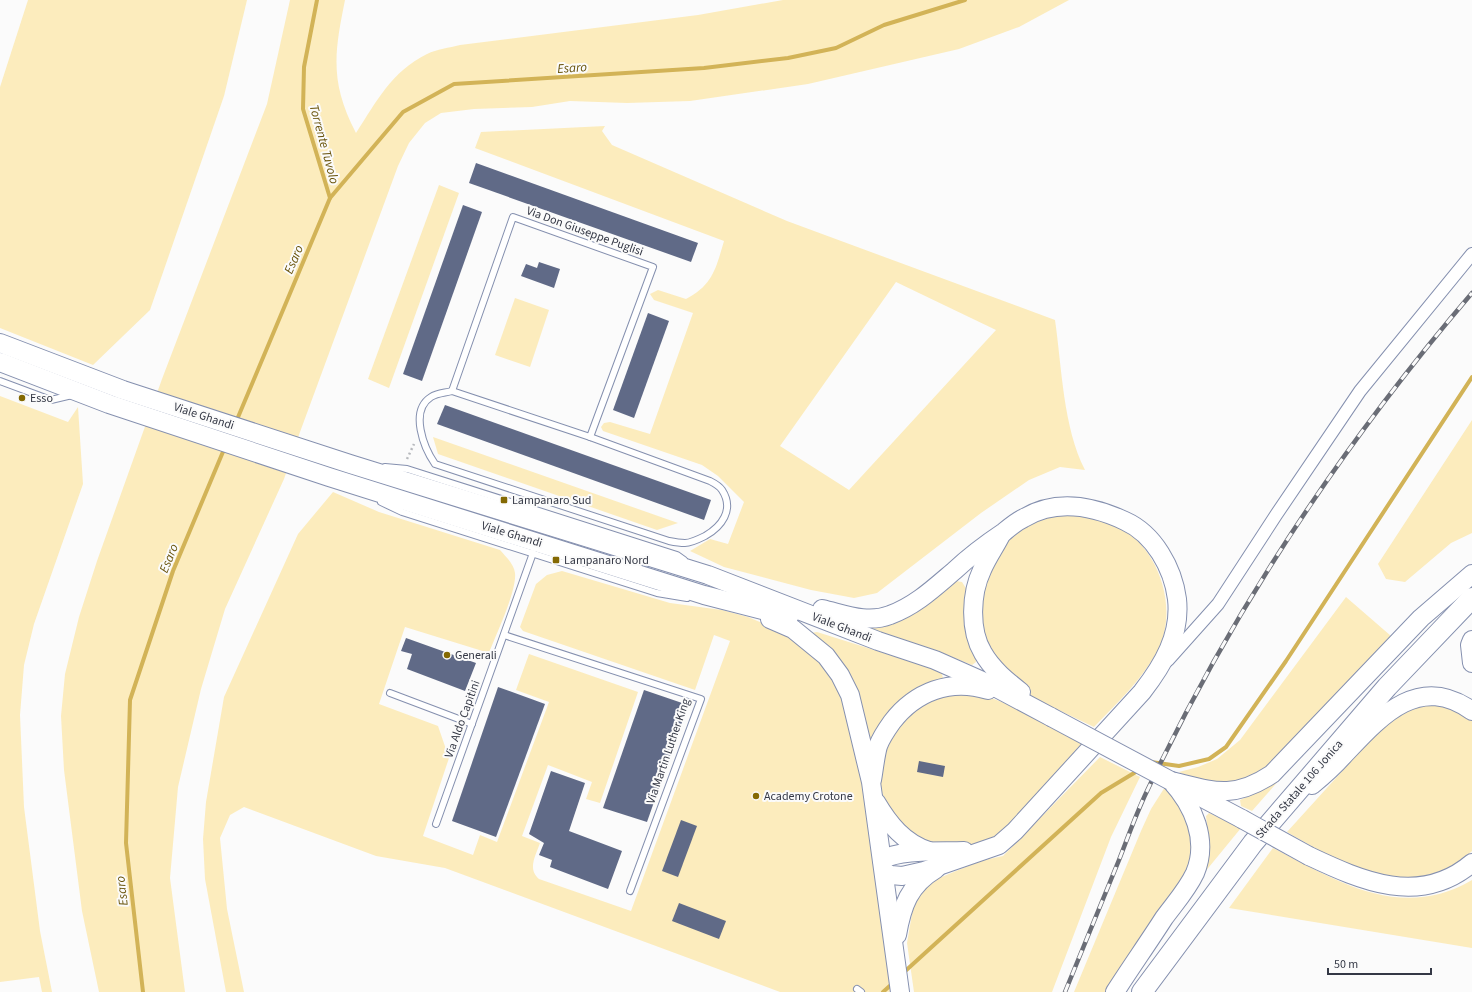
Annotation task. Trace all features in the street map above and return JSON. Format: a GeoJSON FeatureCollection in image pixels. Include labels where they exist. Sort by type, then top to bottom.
{"type":"FeatureCollection","features":[{"type":"Feature","properties":{"kind":"main road","name":"Viale Ghandi"},"geometry":{"type":"LineString","coordinates":[[0,343],[123,390],[350,464],[708,575],[878,641]]}},
{"type":"Feature","properties":{"kind":"main road","name":"Viale Ghandi"},"geometry":{"type":"LineString","coordinates":[[0,362],[80,393],[329,477],[704,594],[878,641]]}},
{"type":"Feature","properties":{"kind":"main road"},"geometry":{"type":"LineString","coordinates":[[708,575],[808,605],[864,619],[888,616],[907,608],[929,593],[987,542],[1024,517],[1058,507],[1096,509],[1131,524],[1149,540],[1165,559],[1176,595],[1178,610],[1172,643],[1159,670],[1142,692],[1015,831],[999,844],[985,850],[939,858],[902,854],[889,856],[883,866]]}},
{"type":"Feature","properties":{"kind":"main road"},"geometry":{"type":"LineString","coordinates":[[1002,533],[982,570],[976,591],[974,615],[976,636],[982,652],[991,665],[1006,681],[1051,717]]}},
{"type":"Feature","properties":{"kind":"main road"},"geometry":{"type":"LineString","coordinates":[[1171,781],[1216,792],[1235,792],[1272,774],[1421,618],[1472,574]]}},
{"type":"Feature","properties":{"kind":"main road"},"geometry":{"type":"LineString","coordinates":[[704,594],[793,629],[826,656],[840,675],[850,695],[872,790],[900,992]]}},
{"type":"Feature","properties":{"kind":"main road","name":"Strada Statale 106 Jonica"},"geometry":{"type":"LineString","coordinates":[[1142,992],[1253,843],[1387,687],[1472,598]]}},
{"type":"Feature","properties":{"kind":"main road"},"geometry":{"type":"LineString","coordinates":[[1472,640],[1470,645],[1472,663]]}},
{"type":"Feature","properties":{"kind":"main road"},"geometry":{"type":"LineString","coordinates":[[878,641],[935,660],[989,684],[1309,856],[1358,878],[1372,883],[1397,886],[1433,883],[1455,874],[1472,863]]}},
{"type":"Feature","properties":{"kind":"main road"},"geometry":{"type":"LineString","coordinates":[[939,858],[912,844],[892,827],[872,790],[878,746],[889,726],[904,707],[917,697],[931,691],[962,686],[986,689],[1051,717]]}},
{"type":"Feature","properties":{"kind":"main road"},"geometry":{"type":"LineString","coordinates":[[1253,843],[1384,714],[1399,705],[1423,696],[1432,695],[1453,700],[1472,711]]}},
{"type":"Feature","properties":{"kind":"main road"},"geometry":{"type":"LineString","coordinates":[[1115,992],[1187,887],[1198,864],[1200,840],[1195,818],[1181,792],[1171,781]]}},
{"type":"Feature","properties":{"kind":"main road"},"geometry":{"type":"LineString","coordinates":[[894,950],[903,907],[908,895],[932,871],[939,858]]}},
{"type":"Feature","properties":{"kind":"street"},"geometry":{"type":"LineString","coordinates":[[1159,670],[1218,604],[1360,391],[1472,254]]}},
{"type":"Feature","properties":{"kind":"lane","name":"Via Don Giuseppe Puglisi"},"geometry":{"type":"LineString","coordinates":[[452,391],[513,217],[653,267],[590,437]]}},
{"type":"Feature","properties":{"kind":"lane"},"geometry":{"type":"LineString","coordinates":[[0,381],[51,400],[80,393]]}},
{"type":"Feature","properties":{"kind":"lane"},"geometry":{"type":"LineString","coordinates":[[452,391],[590,437],[710,480],[722,490],[726,500],[727,512],[722,523],[714,531],[701,538],[686,543],[669,541],[434,464],[426,451],[421,434],[421,411],[430,398],[452,391]]}},
{"type":"Feature","properties":{"kind":"lane"},"geometry":{"type":"LineString","coordinates":[[350,464],[406,469],[677,556],[708,575]]}},
{"type":"Feature","properties":{"kind":"lane"},"geometry":{"type":"LineString","coordinates":[[329,477],[402,512],[657,593],[689,598],[704,594]]}},
{"type":"Feature","properties":{"kind":"lane"},"geometry":{"type":"LineString","coordinates":[[535,510],[538,499]]}},
{"type":"Feature","properties":{"kind":"lane","name":"Via Aldo Capitini"},"geometry":{"type":"LineString","coordinates":[[436,824],[533,553]]}},
{"type":"Feature","properties":{"kind":"lane","name":"Via Martin Luther King"},"geometry":{"type":"LineString","coordinates":[[504,635],[700,699],[630,891]]}},
{"type":"Feature","properties":{"kind":"lane"},"geometry":{"type":"LineString","coordinates":[[390,693],[472,724]]}},
{"type":"Feature","properties":{"kind":"path"},"geometry":{"type":"LineString","coordinates":[[407,460],[416,439],[421,434]]}},
{"type":"Feature","properties":{"kind":"shaded area"},"geometry":{"type":"Polygon","coordinates":[[[28,0],[247,0],[224,96],[150,310],[93,365],[0,328],[0,87],[28,0]]]}},
{"type":"Feature","properties":{"kind":"shaded area"},"geometry":{"type":"Polygon","coordinates":[[[290,0],[345,0],[338,37],[338,83],[342,99],[356,133],[386,88],[404,69],[414,61],[431,52],[460,45],[698,15],[783,0],[1069,0],[1019,27],[959,49],[808,84],[690,101],[627,103],[570,101],[532,107],[474,109],[441,113],[425,123],[409,143],[398,166],[284,479],[225,609],[201,689],[178,787],[170,878],[185,992],[99,992],[82,911],[64,770],[61,716],[65,674],[79,617],[97,561],[162,379],[267,104],[290,0]]]}},
{"type":"Feature","properties":{"kind":"shaded area"},"geometry":{"type":"Polygon","coordinates":[[[605,126],[602,131],[612,145],[787,221],[1055,320],[1064,397],[1072,435],[1085,470],[1060,467],[1029,480],[981,513],[877,593],[854,598],[811,590],[724,567],[690,551],[710,539],[728,544],[744,502],[718,476],[702,465],[603,431],[601,427],[604,423],[610,422],[650,434],[693,313],[654,300],[650,294],[658,290],[686,299],[695,294],[708,282],[716,268],[724,241],[475,148],[481,132],[605,126]],[[896,282],[780,446],[849,490],[996,330],[896,282]]]}},
{"type":"Feature","properties":{"kind":"shaded area"},"geometry":{"type":"Polygon","coordinates":[[[439,185],[459,193],[389,388],[368,379],[439,185]]]}},
{"type":"Feature","properties":{"kind":"shaded area"},"geometry":{"type":"Polygon","coordinates":[[[515,298],[549,310],[530,367],[495,355],[515,298]]]}},
{"type":"Feature","properties":{"kind":"shaded area"},"geometry":{"type":"Polygon","coordinates":[[[0,396],[68,422],[78,407],[83,484],[34,624],[24,665],[20,715],[24,807],[40,931],[52,992],[42,992],[39,977],[0,982],[0,396]]]}},
{"type":"Feature","properties":{"kind":"shaded area"},"geometry":{"type":"Polygon","coordinates":[[[1472,420],[1472,533],[1451,543],[1405,582],[1386,579],[1378,564],[1472,420]]]}},
{"type":"Feature","properties":{"kind":"shaded area"},"geometry":{"type":"Polygon","coordinates":[[[433,437],[678,523],[657,530],[438,454],[433,437]]]}},
{"type":"Feature","properties":{"kind":"shaded area"},"geometry":{"type":"Polygon","coordinates":[[[333,492],[379,512],[500,550],[513,567],[515,573],[513,590],[489,653],[405,627],[379,704],[438,726],[449,758],[423,836],[473,855],[480,835],[497,842],[549,702],[516,690],[529,654],[638,692],[600,803],[586,799],[592,782],[548,765],[522,836],[540,843],[533,866],[535,875],[539,879],[631,911],[730,641],[714,635],[695,690],[523,631],[520,627],[536,584],[547,575],[562,571],[670,603],[722,610],[748,617],[795,637],[814,653],[840,690],[858,749],[894,992],[780,992],[445,868],[376,856],[244,807],[230,815],[220,838],[227,909],[244,992],[226,992],[205,879],[203,839],[206,802],[224,697],[298,534],[333,492]]]}},
{"type":"Feature","properties":{"kind":"shaded area"},"geometry":{"type":"Polygon","coordinates":[[[1067,513],[1101,519],[1128,532],[1141,545],[1152,560],[1160,577],[1165,595],[1166,614],[1164,633],[1158,650],[1152,661],[1137,681],[1094,727],[1042,702],[1021,690],[991,659],[976,602],[997,548],[1030,522],[1048,516],[1067,513]]]}},
{"type":"Feature","properties":{"kind":"shaded area"},"geometry":{"type":"Polygon","coordinates":[[[956,581],[962,582],[967,590],[976,662],[972,665],[937,651],[858,626],[956,581]]]}},
{"type":"Feature","properties":{"kind":"shaded area"},"geometry":{"type":"Polygon","coordinates":[[[1346,597],[1391,636],[1298,738],[1269,766],[1250,777],[1223,785],[1196,781],[1179,772],[1198,767],[1217,759],[1240,740],[1346,597]]]}},
{"type":"Feature","properties":{"kind":"shaded area"},"geometry":{"type":"Polygon","coordinates":[[[817,632],[941,671],[943,678],[901,699],[886,717],[869,746],[811,633],[817,632]]]}},
{"type":"Feature","properties":{"kind":"shaded area"},"geometry":{"type":"Polygon","coordinates":[[[979,694],[1020,710],[1085,746],[1008,829],[995,839],[975,845],[955,847],[924,841],[910,832],[887,806],[881,790],[881,764],[886,742],[898,722],[936,696],[979,694]]]}},
{"type":"Feature","properties":{"kind":"shaded area"},"geometry":{"type":"Polygon","coordinates":[[[1432,701],[1472,718],[1472,851],[1449,868],[1426,877],[1402,879],[1379,876],[1355,868],[1287,832],[1384,725],[1408,708],[1432,701]]]}},
{"type":"Feature","properties":{"kind":"shaded area"},"geometry":{"type":"Polygon","coordinates":[[[1100,757],[1140,777],[1111,837],[1052,992],[914,992],[907,943],[913,908],[922,891],[932,881],[980,861],[1003,856],[1100,757]]]}},
{"type":"Feature","properties":{"kind":"shaded area"},"geometry":{"type":"Polygon","coordinates":[[[1288,770],[1252,811],[1241,806],[1240,800],[1266,788],[1288,770]]]}},
{"type":"Feature","properties":{"kind":"shaded area"},"geometry":{"type":"Polygon","coordinates":[[[1165,787],[1185,810],[1193,841],[1189,865],[1179,885],[1107,992],[1074,992],[1141,831],[1151,809],[1165,787]]]}},
{"type":"Feature","properties":{"kind":"shaded area"},"geometry":{"type":"Polygon","coordinates":[[[1209,813],[1241,828],[1200,878],[1207,855],[1208,834],[1206,816],[1209,813]]]}},
{"type":"Feature","properties":{"kind":"shaded area"},"geometry":{"type":"Polygon","coordinates":[[[1273,848],[1345,884],[1370,892],[1395,897],[1420,897],[1446,892],[1472,880],[1472,948],[1229,908],[1273,848]]]}},
{"type":"Feature","properties":{"kind":"building"},"geometry":{"type":"Polygon","coordinates":[[[476,163],[698,243],[691,262],[469,183],[476,163]]]}},
{"type":"Feature","properties":{"kind":"building"},"geometry":{"type":"Polygon","coordinates":[[[463,205],[482,212],[422,381],[403,374],[463,205]]]}},
{"type":"Feature","properties":{"kind":"building"},"geometry":{"type":"Polygon","coordinates":[[[539,262],[560,269],[554,288],[521,276],[526,264],[537,268],[539,262]]]}},
{"type":"Feature","properties":{"kind":"building"},"geometry":{"type":"Polygon","coordinates":[[[648,313],[669,321],[634,418],[613,410],[648,313]]]}},
{"type":"Feature","properties":{"kind":"building"},"geometry":{"type":"Polygon","coordinates":[[[445,405],[711,500],[704,520],[437,424],[445,405]]]}},
{"type":"Feature","properties":{"kind":"building"},"geometry":{"type":"Polygon","coordinates":[[[406,638],[476,663],[465,691],[407,669],[412,654],[401,651],[406,638]]]}},
{"type":"Feature","properties":{"kind":"building"},"geometry":{"type":"Polygon","coordinates":[[[498,687],[545,704],[496,837],[452,821],[498,687]]]}},
{"type":"Feature","properties":{"kind":"building"},"geometry":{"type":"Polygon","coordinates":[[[644,690],[688,705],[647,822],[603,808],[644,690]]]}},
{"type":"Feature","properties":{"kind":"building"},"geometry":{"type":"Polygon","coordinates":[[[919,761],[945,766],[943,777],[917,772],[919,761]]]}},
{"type":"Feature","properties":{"kind":"building"},"geometry":{"type":"Polygon","coordinates":[[[551,771],[585,783],[569,831],[622,851],[608,889],[550,867],[552,860],[539,855],[544,843],[529,834],[551,771]]]}},
{"type":"Feature","properties":{"kind":"building"},"geometry":{"type":"Polygon","coordinates":[[[681,820],[697,826],[678,877],[662,871],[681,820]]]}},
{"type":"Feature","properties":{"kind":"building"},"geometry":{"type":"Polygon","coordinates":[[[679,903],[726,921],[719,939],[672,921],[679,903]]]}},
{"type":"Feature","properties":{"kind":"waterway","name":"Torrente Tuvolo"},"geometry":{"type":"LineString","coordinates":[[317,0],[304,67],[303,109],[330,198]]}},
{"type":"Feature","properties":{"kind":"waterway","name":"Esaro"},"geometry":{"type":"LineString","coordinates":[[236,422],[330,198],[403,112],[454,84],[704,68],[788,58],[836,48],[884,25],[965,0]]}},
{"type":"Feature","properties":{"kind":"waterway"},"geometry":{"type":"LineString","coordinates":[[1151,762],[1179,766],[1209,759],[1226,747],[1286,661],[1472,377]]}},
{"type":"Feature","properties":{"kind":"waterway","name":"Esaro"},"geometry":{"type":"LineString","coordinates":[[143,992],[126,843],[130,700],[173,571],[225,447]]}},
{"type":"Feature","properties":{"kind":"waterway"},"geometry":{"type":"LineString","coordinates":[[902,974],[1101,793],[1139,770]]}},
{"type":"Feature","properties":{"kind":"waterway"},"geometry":{"type":"LineString","coordinates":[[883,992],[893,983]]}},
{"type":"Feature","properties":{"kind":"railway"},"geometry":{"type":"LineString","coordinates":[[1065,992],[1143,800],[1180,724],[1215,659],[1253,594],[1334,470],[1378,410],[1472,293]]}},
{"type":"Feature","properties":{"kind":"place","name":"Esso"},"geometry":{"type":"Point","coordinates":[22,398]}},
{"type":"Feature","properties":{"kind":"place","name":"Lampanaro Sud"},"geometry":{"type":"Point","coordinates":[504,500]}},
{"type":"Feature","properties":{"kind":"place","name":"Lampanaro Nord"},"geometry":{"type":"Point","coordinates":[556,560]}},
{"type":"Feature","properties":{"kind":"place","name":"Generali"},"geometry":{"type":"Point","coordinates":[447,655]}},
{"type":"Feature","properties":{"kind":"place","name":"Academy Crotone"},"geometry":{"type":"Point","coordinates":[756,796]}}]}
